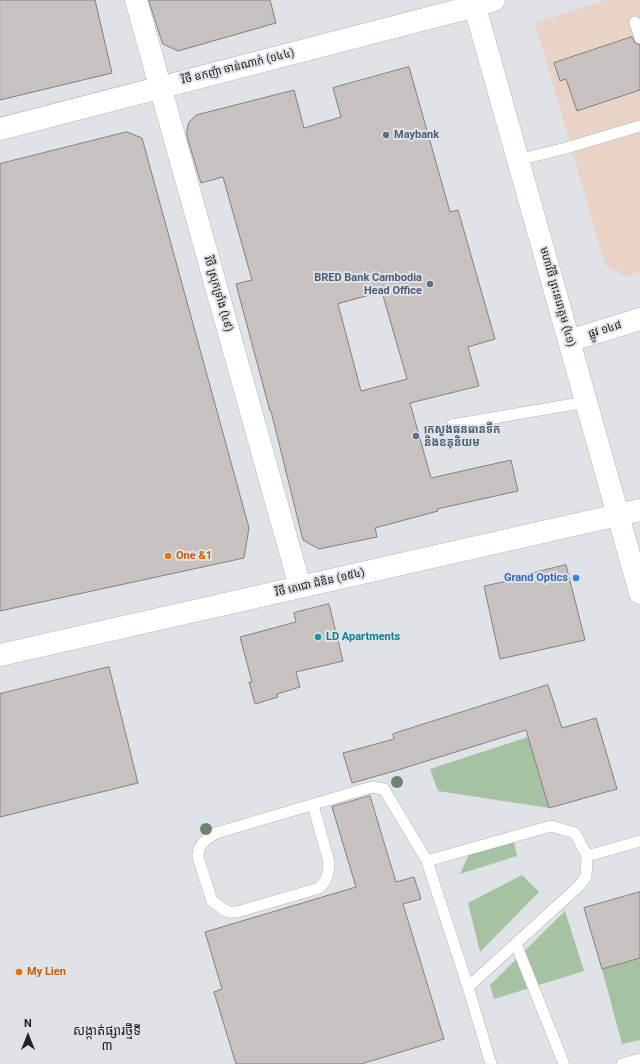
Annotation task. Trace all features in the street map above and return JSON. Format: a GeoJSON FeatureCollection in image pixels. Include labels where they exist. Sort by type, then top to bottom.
{"type":"FeatureCollection","features":[{"type":"Feature","properties":{"kind":"street","name":"វិថី ស្រុកទ្រាំង (៤៩)"},"geometry":{"type":"LineString","coordinates":[[136,0],[300,587]]}},
{"type":"Feature","properties":{"kind":"street","name":"វិថី ឧកញ៉ា ចាន់ណាក់ (១៤៤)"},"geometry":{"type":"LineString","coordinates":[[0,129],[481,2]]}},
{"type":"Feature","properties":{"kind":"street","name":"មហាវិថី ព្រះនរោត្តម (៤១)"},"geometry":{"type":"LineString","coordinates":[[481,2],[518,160],[640,593]]}},
{"type":"Feature","properties":{"kind":"street","name":"ផ្លូវ ១៤៨"},"geometry":{"type":"LineString","coordinates":[[569,341],[640,319]]}},
{"type":"Feature","properties":{"kind":"street","name":"វិថី តេជោ ដំឌិន (១៥៤)"},"geometry":{"type":"LineString","coordinates":[[0,655],[640,510]]}},
{"type":"Feature","properties":{"kind":"lane"},"geometry":{"type":"LineString","coordinates":[[635,22],[640,38]]}},
{"type":"Feature","properties":{"kind":"lane"},"geometry":{"type":"LineString","coordinates":[[518,160],[566,148],[640,126]]}},
{"type":"Feature","properties":{"kind":"lane"},"geometry":{"type":"LineString","coordinates":[[452,425],[586,402]]}},
{"type":"Feature","properties":{"kind":"lane"},"geometry":{"type":"LineString","coordinates":[[313,805],[329,862],[329,870],[326,879],[319,888],[236,912],[229,912],[212,901],[198,852],[204,841],[216,833],[372,787],[384,789],[427,861],[468,987],[491,1064]]}},
{"type":"Feature","properties":{"kind":"lane"},"geometry":{"type":"LineString","coordinates":[[427,861],[551,826],[575,833],[587,856],[586,877],[578,887],[468,987]]}},
{"type":"Feature","properties":{"kind":"lane"},"geometry":{"type":"LineString","coordinates":[[587,856],[640,841]]}},
{"type":"Feature","properties":{"kind":"lane"},"geometry":{"type":"LineString","coordinates":[[516,944],[564,1064]]}},
{"type":"Feature","properties":{"kind":"lane"},"geometry":{"type":"LineString","coordinates":[[622,1064],[640,1059]]}},
{"type":"Feature","properties":{"kind":"shaded area"},"geometry":{"type":"Polygon","coordinates":[[[606,0],[640,0],[640,272],[626,277],[605,265],[535,23],[606,0]]]}},
{"type":"Feature","properties":{"kind":"green space"},"geometry":{"type":"Polygon","coordinates":[[[528,737],[549,808],[438,791],[430,769],[528,737]]]}},
{"type":"Feature","properties":{"kind":"green space"},"geometry":{"type":"Polygon","coordinates":[[[514,842],[517,856],[460,874],[469,854],[514,842]]]}},
{"type":"Feature","properties":{"kind":"green space"},"geometry":{"type":"Polygon","coordinates":[[[522,875],[539,892],[480,952],[468,903],[522,875]]]}},
{"type":"Feature","properties":{"kind":"green space"},"geometry":{"type":"Polygon","coordinates":[[[565,911],[584,971],[494,999],[490,985],[565,911]]]}},
{"type":"Feature","properties":{"kind":"green space"},"geometry":{"type":"Polygon","coordinates":[[[640,958],[640,1040],[622,1044],[602,969],[640,958]]]}},
{"type":"Feature","properties":{"kind":"building"},"geometry":{"type":"Polygon","coordinates":[[[0,0],[95,0],[112,73],[0,100],[0,0]]]}},
{"type":"Feature","properties":{"kind":"building"},"geometry":{"type":"Polygon","coordinates":[[[149,0],[270,0],[276,23],[178,51],[163,44],[149,0]]]}},
{"type":"Feature","properties":{"kind":"building"},"geometry":{"type":"Polygon","coordinates":[[[632,37],[635,43],[640,45],[640,90],[577,111],[566,79],[560,81],[554,63],[632,37]]]}},
{"type":"Feature","properties":{"kind":"building"},"geometry":{"type":"Polygon","coordinates":[[[409,67],[450,212],[458,210],[495,339],[468,347],[479,386],[410,403],[431,478],[511,460],[518,491],[437,509],[438,511],[375,528],[377,537],[319,549],[303,540],[271,411],[236,284],[252,280],[223,177],[201,183],[187,137],[187,130],[189,122],[196,115],[294,90],[304,128],[341,117],[333,88],[409,67]],[[382,292],[338,304],[361,391],[407,379],[382,292]]]}},
{"type":"Feature","properties":{"kind":"building"},"geometry":{"type":"Polygon","coordinates":[[[127,132],[142,138],[249,528],[244,558],[0,611],[0,164],[127,132]]]}},
{"type":"Feature","properties":{"kind":"building"},"geometry":{"type":"Polygon","coordinates":[[[566,565],[585,640],[500,659],[484,586],[522,578],[521,576],[566,565]]]}},
{"type":"Feature","properties":{"kind":"building"},"geometry":{"type":"Polygon","coordinates":[[[329,604],[343,661],[296,672],[300,687],[277,694],[278,697],[255,704],[249,682],[252,682],[240,637],[296,622],[294,613],[329,604]]]}},
{"type":"Feature","properties":{"kind":"building"},"geometry":{"type":"Polygon","coordinates":[[[109,667],[138,783],[0,817],[0,694],[109,667]]]}},
{"type":"Feature","properties":{"kind":"building"},"geometry":{"type":"Polygon","coordinates":[[[548,685],[562,728],[596,718],[617,789],[549,808],[526,730],[352,783],[343,753],[394,739],[393,734],[548,685]]]}},
{"type":"Feature","properties":{"kind":"building"},"geometry":{"type":"Polygon","coordinates":[[[370,796],[396,882],[414,877],[421,899],[403,904],[444,1039],[361,1064],[236,1064],[214,992],[222,989],[205,932],[356,887],[332,807],[370,796]]]}},
{"type":"Feature","properties":{"kind":"building"},"geometry":{"type":"Polygon","coordinates":[[[640,892],[640,958],[602,969],[584,908],[640,892]]]}},
{"type":"Feature","properties":{"kind":"place","name":"Maybank"},"geometry":{"type":"Point","coordinates":[386,135]}},
{"type":"Feature","properties":{"kind":"place","name":"BRED Bank Cambodia Head Office"},"geometry":{"type":"Point","coordinates":[430,284]}},
{"type":"Feature","properties":{"kind":"place","name":"ក្រសួងធនធានទឹក និងឧតុនិយម"},"geometry":{"type":"Point","coordinates":[416,436]}},
{"type":"Feature","properties":{"kind":"place","name":"One &1"},"geometry":{"type":"Point","coordinates":[168,556]}},
{"type":"Feature","properties":{"kind":"place","name":"Grand Optics"},"geometry":{"type":"Point","coordinates":[576,578]}},
{"type":"Feature","properties":{"kind":"place","name":"LD Apartments"},"geometry":{"type":"Point","coordinates":[318,637]}},
{"type":"Feature","properties":{"kind":"place","name":"My Lien"},"geometry":{"type":"Point","coordinates":[19,972]}},
{"type":"Feature","properties":{"kind":"district","name":"សង្កាត់ផ្សារថ្មីទី ៣"},"geometry":{"type":"Point","coordinates":[107,1040]}}]}
